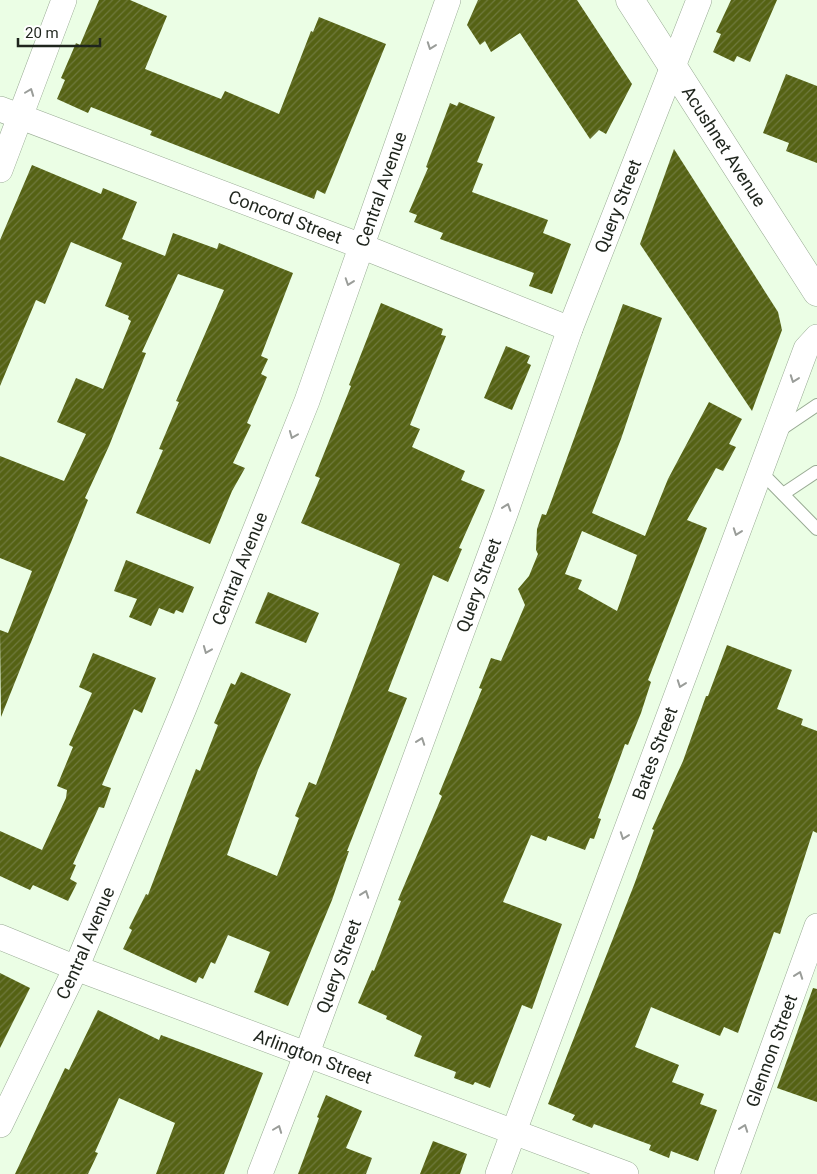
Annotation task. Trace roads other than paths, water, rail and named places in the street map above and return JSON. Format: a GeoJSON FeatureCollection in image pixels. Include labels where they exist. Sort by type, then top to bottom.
{"type":"FeatureCollection","features":[{"type":"Feature","properties":{"kind":"main road","name":"Acushnet Avenue"},"geometry":{"type":"LineString","coordinates":[[630,0],[817,292]]}},
{"type":"Feature","properties":{"kind":"street"},"geometry":{"type":"LineString","coordinates":[[0,170],[10,113],[64,0]]}},
{"type":"Feature","properties":{"kind":"street","name":"Central Avenue"},"geometry":{"type":"LineString","coordinates":[[0,1125],[76,968],[307,401],[448,0]]}},
{"type":"Feature","properties":{"kind":"street","name":"Query Street"},"geometry":{"type":"LineString","coordinates":[[260,1174],[307,1053],[505,514],[570,329],[699,0]]}},
{"type":"Feature","properties":{"kind":"street","name":"Concord Street"},"geometry":{"type":"LineString","coordinates":[[10,113],[362,246],[570,329]]}},
{"type":"Feature","properties":{"kind":"street","name":"Bates Street"},"geometry":{"type":"LineString","coordinates":[[498,1174],[806,350],[817,337]]}},
{"type":"Feature","properties":{"kind":"street","name":"Glennon Street"},"geometry":{"type":"LineString","coordinates":[[727,1174],[817,926]]}},
{"type":"Feature","properties":{"kind":"street","name":"Arlington Street"},"geometry":{"type":"LineString","coordinates":[[0,937],[76,968],[626,1174]]}},
{"type":"Feature","properties":{"kind":"lane"},"geometry":{"type":"LineString","coordinates":[[774,434],[817,405]]}},
{"type":"Feature","properties":{"kind":"lane"},"geometry":{"type":"LineString","coordinates":[[760,471],[817,529]]}},
{"type":"Feature","properties":{"kind":"lane"},"geometry":{"type":"LineString","coordinates":[[784,494],[816,472]]}}]}
